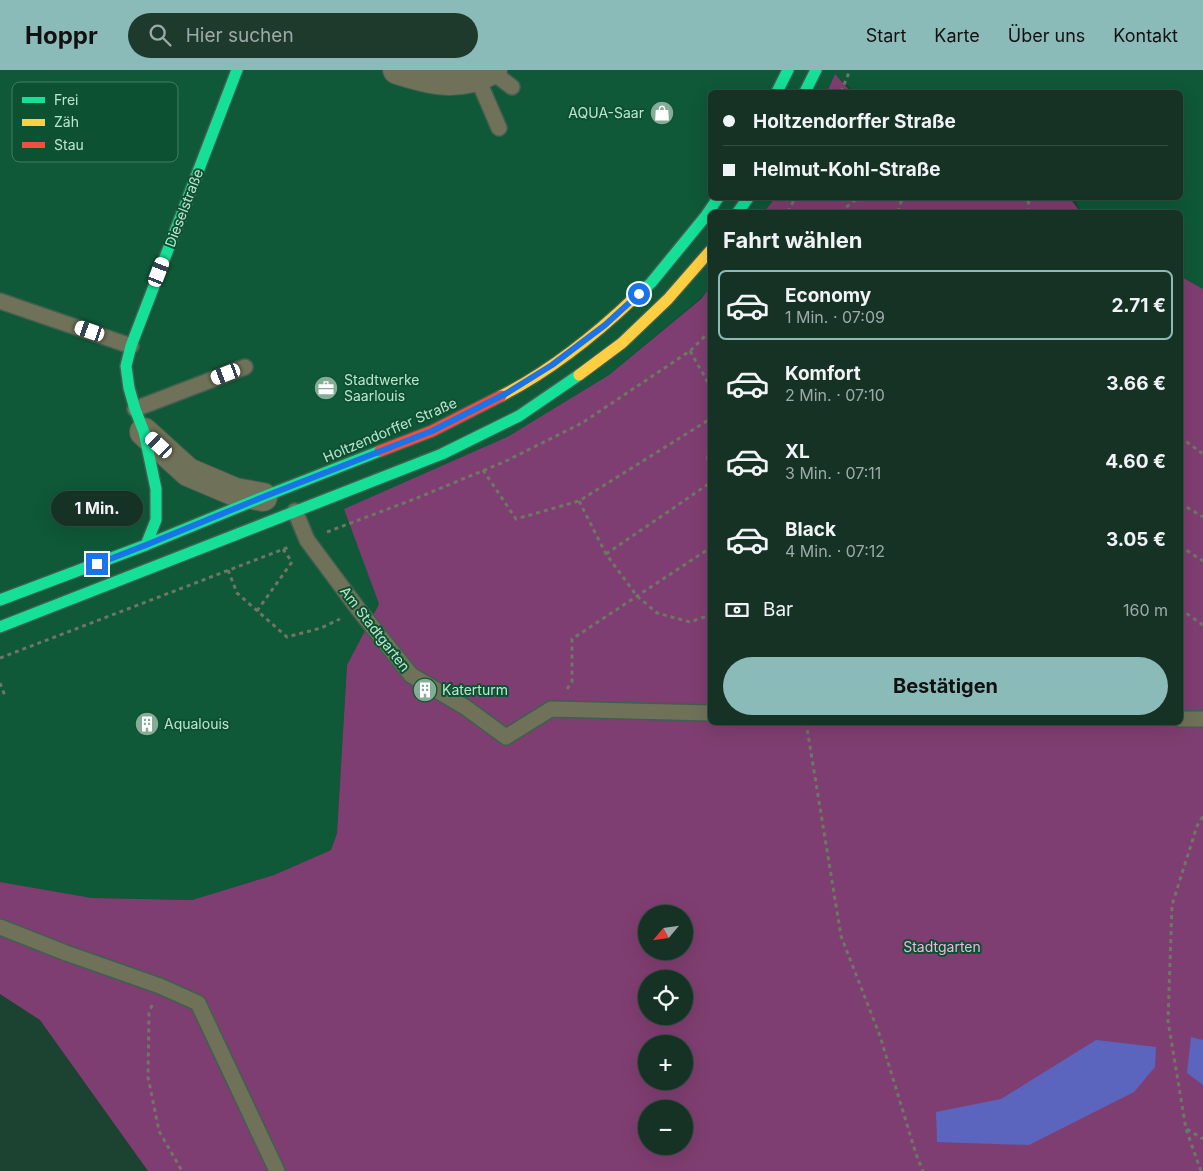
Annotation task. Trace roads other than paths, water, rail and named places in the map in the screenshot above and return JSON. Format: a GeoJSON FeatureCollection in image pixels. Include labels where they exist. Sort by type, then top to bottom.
{"type":"FeatureCollection","features":[{"type":"Feature","properties":{"kind":"street","name":"Dieselstraße"},"geometry":{"type":"LineString","coordinates":[[146,545],[156,520],[156,489],[140,421],[129,388],[126,366],[131,346],[237,70]]}},
{"type":"Feature","properties":{"kind":"street"},"geometry":{"type":"LineString","coordinates":[[397,70],[448,82],[493,76]]}},
{"type":"Feature","properties":{"kind":"street"},"geometry":{"type":"LineString","coordinates":[[778,90],[788,70]]}},
{"type":"Feature","properties":{"kind":"street"},"geometry":{"type":"LineString","coordinates":[[806,90],[816,70]]}},
{"type":"Feature","properties":{"kind":"street","name":"Holtzendorffer Straße"},"geometry":{"type":"LineString","coordinates":[[0,600],[146,545],[432,431],[507,393],[552,365],[605,325],[650,283],[708,213]]}},
{"type":"Feature","properties":{"kind":"street"},"geometry":{"type":"LineString","coordinates":[[0,627],[442,454],[519,416],[568,384],[622,343],[668,299],[708,253]]}},
{"type":"Feature","properties":{"kind":"street"},"geometry":{"type":"LineString","coordinates":[[140,421],[188,472],[234,492],[263,497]]}},
{"type":"Feature","properties":{"kind":"lane"},"geometry":{"type":"LineString","coordinates":[[493,76],[499,128]]}},
{"type":"Feature","properties":{"kind":"lane"},"geometry":{"type":"LineString","coordinates":[[0,300],[131,346]]}},
{"type":"Feature","properties":{"kind":"lane"},"geometry":{"type":"LineString","coordinates":[[140,421],[244,367]]}},
{"type":"Feature","properties":{"kind":"lane","name":"Am Stadtgarten"},"geometry":{"type":"LineString","coordinates":[[295,511],[308,540],[359,610],[411,675],[465,707],[506,737],[551,709],[708,712]]}},
{"type":"Feature","properties":{"kind":"lane"},"geometry":{"type":"LineString","coordinates":[[1183,719],[1203,720]]}},
{"type":"Feature","properties":{"kind":"lane"},"geometry":{"type":"LineString","coordinates":[[0,927],[66,953],[160,986],[198,1003],[277,1171]]}},
{"type":"Feature","properties":{"kind":"water"},"geometry":{"type":"Polygon","coordinates":[[[1191,1037],[1203,1040],[1203,1085],[1187,1073],[1191,1037]]]}},
{"type":"Feature","properties":{"kind":"water"},"geometry":{"type":"Polygon","coordinates":[[[1096,1040],[1156,1047],[1155,1067],[1134,1092],[1029,1145],[937,1142],[936,1112],[1001,1099],[1096,1040]]]}},
{"type":"Feature","properties":{"kind":"place","name":"AQUA-Saar"},"geometry":{"type":"Point","coordinates":[662,113]}},
{"type":"Feature","properties":{"kind":"place","name":"Stadtwerke Saarlouis"},"geometry":{"type":"Point","coordinates":[326,388]}},
{"type":"Feature","properties":{"kind":"place","name":"Katerturm"},"geometry":{"type":"Point","coordinates":[425,690]}},
{"type":"Feature","properties":{"kind":"place","name":"Aqualouis"},"geometry":{"type":"Point","coordinates":[147,724]}},
{"type":"Feature","properties":{"kind":"park label","name":"Stadtgarten"},"geometry":{"type":"Point","coordinates":[942,947]}}]}
